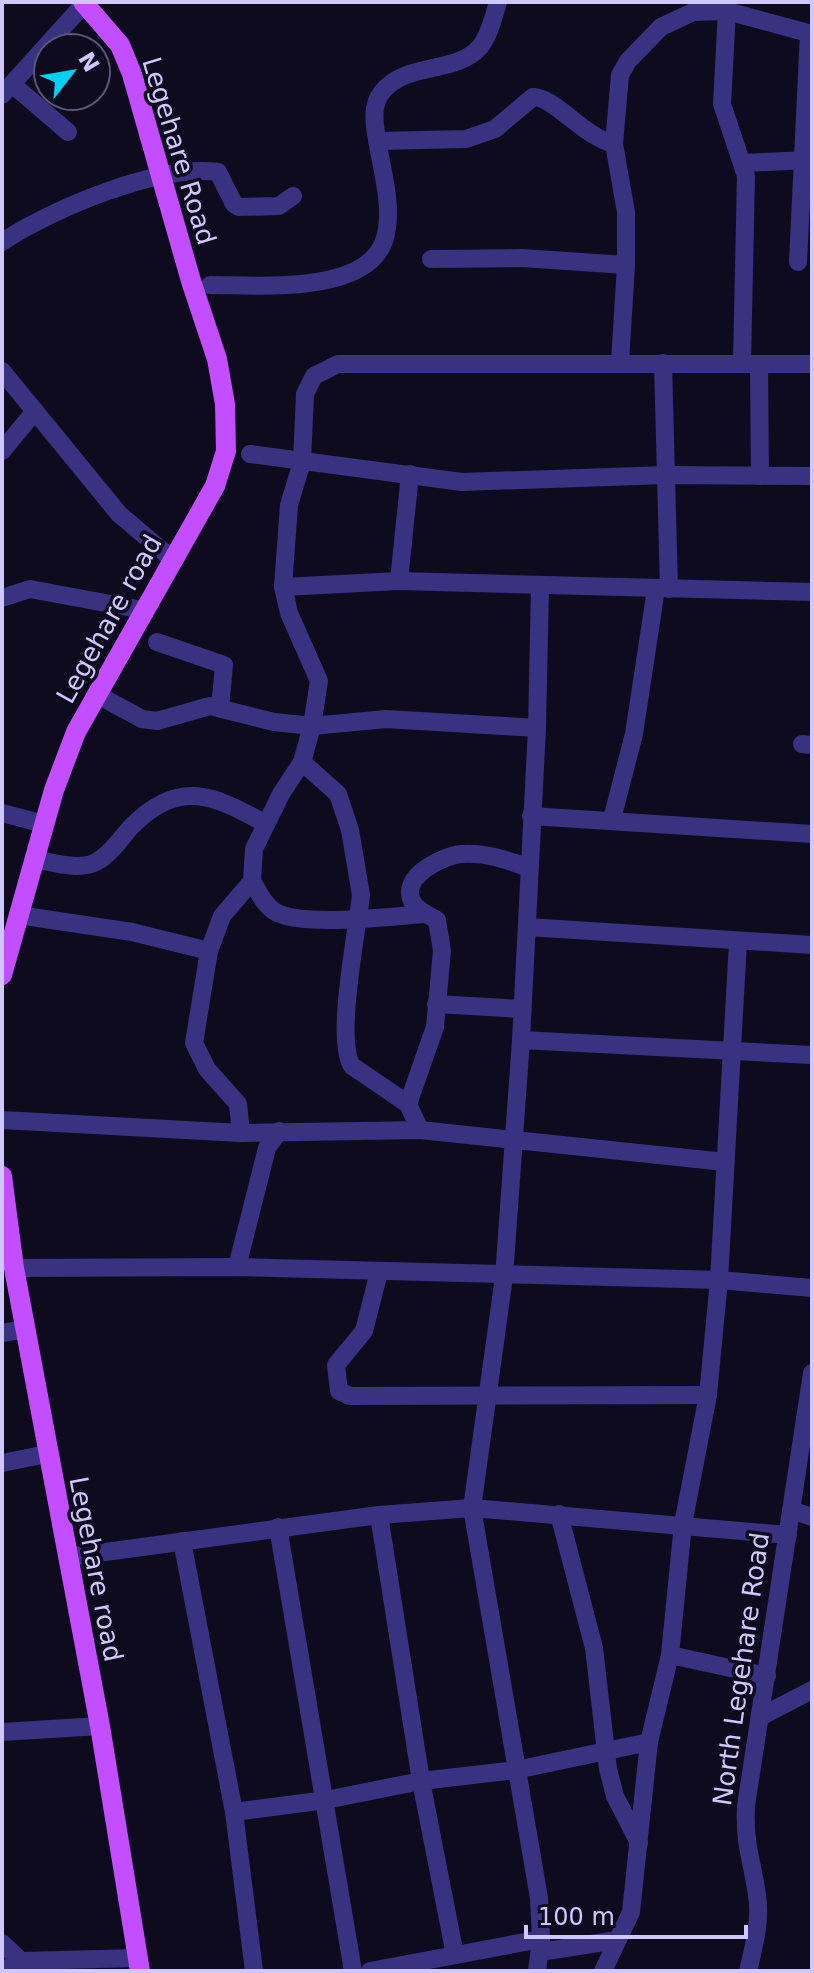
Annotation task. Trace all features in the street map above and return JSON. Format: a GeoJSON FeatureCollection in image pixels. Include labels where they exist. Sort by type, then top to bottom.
{"type":"FeatureCollection","features":[{"type":"Feature","properties":{"kind":"main road","name":"Legehare Road"},"geometry":{"type":"LineString","coordinates":[[84,3],[120,45],[132,74],[159,174],[198,285]]}},
{"type":"Feature","properties":{"kind":"main road","name":"Legehare road"},"geometry":{"type":"LineString","coordinates":[[2,975],[44,824],[76,732],[171,558],[215,486],[226,451],[225,404],[198,285]]}},
{"type":"Feature","properties":{"kind":"main road","name":"Legehare road"},"geometry":{"type":"LineString","coordinates":[[2,1176],[8,1261],[26,1329],[100,1726],[139,1964]]}},
{"type":"Feature","properties":{"kind":"street"},"geometry":{"type":"LineString","coordinates":[[198,285],[325,281],[372,262],[385,238],[388,198],[373,112],[380,94],[397,78],[464,59],[478,49],[498,2]]}},
{"type":"Feature","properties":{"kind":"street"},"geometry":{"type":"LineString","coordinates":[[68,132],[7,89],[84,3]]}},
{"type":"Feature","properties":{"kind":"street"},"geometry":{"type":"LineString","coordinates":[[620,362],[626,212],[614,144],[620,75],[628,61],[661,27],[676,19],[709,10],[727,11],[810,34],[807,160],[798,262]]}},
{"type":"Feature","properties":{"kind":"street"},"geometry":{"type":"LineString","coordinates":[[727,11],[722,104],[742,163],[746,198],[750,363],[760,476]]}},
{"type":"Feature","properties":{"kind":"street"},"geometry":{"type":"LineString","coordinates":[[377,141],[466,139],[495,129],[526,102],[540,97],[593,138],[614,144]]}},
{"type":"Feature","properties":{"kind":"street"},"geometry":{"type":"LineString","coordinates":[[742,163],[807,160]]}},
{"type":"Feature","properties":{"kind":"street"},"geometry":{"type":"LineString","coordinates":[[2,242],[45,217],[159,174],[218,172],[234,204],[239,207],[279,206],[293,196]]}},
{"type":"Feature","properties":{"kind":"street"},"geometry":{"type":"LineString","coordinates":[[431,259],[522,258],[626,265]]}},
{"type":"Feature","properties":{"kind":"street"},"geometry":{"type":"LineString","coordinates":[[612,819],[634,734],[663,589],[666,475],[663,363]]}},
{"type":"Feature","properties":{"kind":"street"},"geometry":{"type":"LineString","coordinates":[[425,914],[359,918],[285,916],[270,907],[252,881],[254,849],[302,762],[319,681],[289,613],[283,587],[289,505],[305,394],[314,376],[338,364],[812,364]]}},
{"type":"Feature","properties":{"kind":"street"},"geometry":{"type":"LineString","coordinates":[[2,371],[119,514],[171,558]]}},
{"type":"Feature","properties":{"kind":"street"},"geometry":{"type":"LineString","coordinates":[[2,451],[35,411]]}},
{"type":"Feature","properties":{"kind":"street"},"geometry":{"type":"LineString","coordinates":[[250,454],[462,482],[515,483],[666,475],[812,476]]}},
{"type":"Feature","properties":{"kind":"street"},"geometry":{"type":"LineString","coordinates":[[399,581],[410,474]]}},
{"type":"Feature","properties":{"kind":"street"},"geometry":{"type":"LineString","coordinates":[[283,587],[399,581],[812,592]]}},
{"type":"Feature","properties":{"kind":"street"},"geometry":{"type":"LineString","coordinates":[[537,1971],[539,1898],[472,1508],[504,1277],[527,927],[537,728],[540,586]]}},
{"type":"Feature","properties":{"kind":"street"},"geometry":{"type":"LineString","coordinates":[[2,598],[30,589],[143,610]]}},
{"type":"Feature","properties":{"kind":"street"},"geometry":{"type":"LineString","coordinates":[[157,642],[224,665],[220,708]]}},
{"type":"Feature","properties":{"kind":"street"},"geometry":{"type":"LineString","coordinates":[[96,694],[142,719],[157,721],[199,708],[220,708],[274,722],[312,726],[386,719],[537,728]]}},
{"type":"Feature","properties":{"kind":"street"},"geometry":{"type":"LineString","coordinates":[[302,762],[338,794],[346,811],[360,875],[359,918],[345,1033],[346,1056],[352,1066],[408,1104],[420,1130]]}},
{"type":"Feature","properties":{"kind":"street"},"geometry":{"type":"LineString","coordinates":[[35,859],[74,865],[96,863],[144,815],[178,799],[212,796],[266,824]]}},
{"type":"Feature","properties":{"kind":"street"},"geometry":{"type":"LineString","coordinates":[[2,813],[44,824]]}},
{"type":"Feature","properties":{"kind":"street"},"geometry":{"type":"LineString","coordinates":[[531,816],[812,834]]}},
{"type":"Feature","properties":{"kind":"street"},"geometry":{"type":"LineString","coordinates":[[408,1104],[435,1027],[441,931],[437,920],[413,904],[410,896],[416,880],[438,859],[461,854],[496,855],[529,868]]}},
{"type":"Feature","properties":{"kind":"street"},"geometry":{"type":"LineString","coordinates":[[241,1133],[238,1104],[207,1069],[194,1043],[209,951],[222,916],[234,897],[252,881]]}},
{"type":"Feature","properties":{"kind":"street"},"geometry":{"type":"LineString","coordinates":[[18,915],[132,932],[209,951]]}},
{"type":"Feature","properties":{"kind":"street"},"geometry":{"type":"LineString","coordinates":[[527,927],[812,945]]}},
{"type":"Feature","properties":{"kind":"street"},"geometry":{"type":"LineString","coordinates":[[603,1971],[631,1912],[641,1846],[649,1742],[670,1655],[683,1524],[708,1395],[719,1280],[738,942]]}},
{"type":"Feature","properties":{"kind":"street"},"geometry":{"type":"LineString","coordinates":[[436,1004],[522,1009]]}},
{"type":"Feature","properties":{"kind":"street"},"geometry":{"type":"LineString","coordinates":[[521,1040],[812,1055]]}},
{"type":"Feature","properties":{"kind":"street"},"geometry":{"type":"LineString","coordinates":[[2,1120],[241,1133],[420,1130],[725,1162]]}},
{"type":"Feature","properties":{"kind":"street"},"geometry":{"type":"LineString","coordinates":[[237,1267],[267,1148],[279,1131]]}},
{"type":"Feature","properties":{"kind":"street"},"geometry":{"type":"LineString","coordinates":[[8,1261],[504,1277],[719,1280],[812,1288]]}},
{"type":"Feature","properties":{"kind":"street"},"geometry":{"type":"LineString","coordinates":[[379,1272],[364,1331],[336,1365],[339,1391],[362,1397],[708,1395]]}},
{"type":"Feature","properties":{"kind":"street"},"geometry":{"type":"LineString","coordinates":[[2,1333],[26,1329]]}},
{"type":"Feature","properties":{"kind":"street","name":"North Legehare Road"},"geometry":{"type":"LineString","coordinates":[[748,1971],[758,1931],[758,1907],[744,1842],[746,1806],[812,1373]]}},
{"type":"Feature","properties":{"kind":"street"},"geometry":{"type":"LineString","coordinates":[[2,1463],[47,1454]]}},
{"type":"Feature","properties":{"kind":"street"},"geometry":{"type":"LineString","coordinates":[[68,1557],[278,1527],[472,1508],[788,1535]]}},
{"type":"Feature","properties":{"kind":"street"},"geometry":{"type":"LineString","coordinates":[[791,1510],[812,1517]]}},
{"type":"Feature","properties":{"kind":"street"},"geometry":{"type":"LineString","coordinates":[[559,1514],[594,1648],[615,1796],[641,1846]]}},
{"type":"Feature","properties":{"kind":"street"},"geometry":{"type":"LineString","coordinates":[[379,1515],[421,1781],[455,1955]]}},
{"type":"Feature","properties":{"kind":"street"},"geometry":{"type":"LineString","coordinates":[[278,1527],[353,1971]]}},
{"type":"Feature","properties":{"kind":"street"},"geometry":{"type":"LineString","coordinates":[[182,1541],[234,1812],[254,1971]]}},
{"type":"Feature","properties":{"kind":"street"},"geometry":{"type":"LineString","coordinates":[[670,1655],[767,1676]]}},
{"type":"Feature","properties":{"kind":"street"},"geometry":{"type":"LineString","coordinates":[[762,1716],[812,1690]]}},
{"type":"Feature","properties":{"kind":"street"},"geometry":{"type":"LineString","coordinates":[[2,1732],[100,1726]]}},
{"type":"Feature","properties":{"kind":"street"},"geometry":{"type":"LineString","coordinates":[[234,1812],[326,1800],[421,1781],[516,1770],[649,1742]]}},
{"type":"Feature","properties":{"kind":"street"},"geometry":{"type":"LineString","coordinates":[[370,1971],[455,1955],[617,1940]]}},
{"type":"Feature","properties":{"kind":"street"},"geometry":{"type":"LineString","coordinates":[[2,1943],[21,1961]]}},
{"type":"Feature","properties":{"kind":"street"},"geometry":{"type":"LineString","coordinates":[[2,1971],[21,1961],[139,1964]]}}]}
